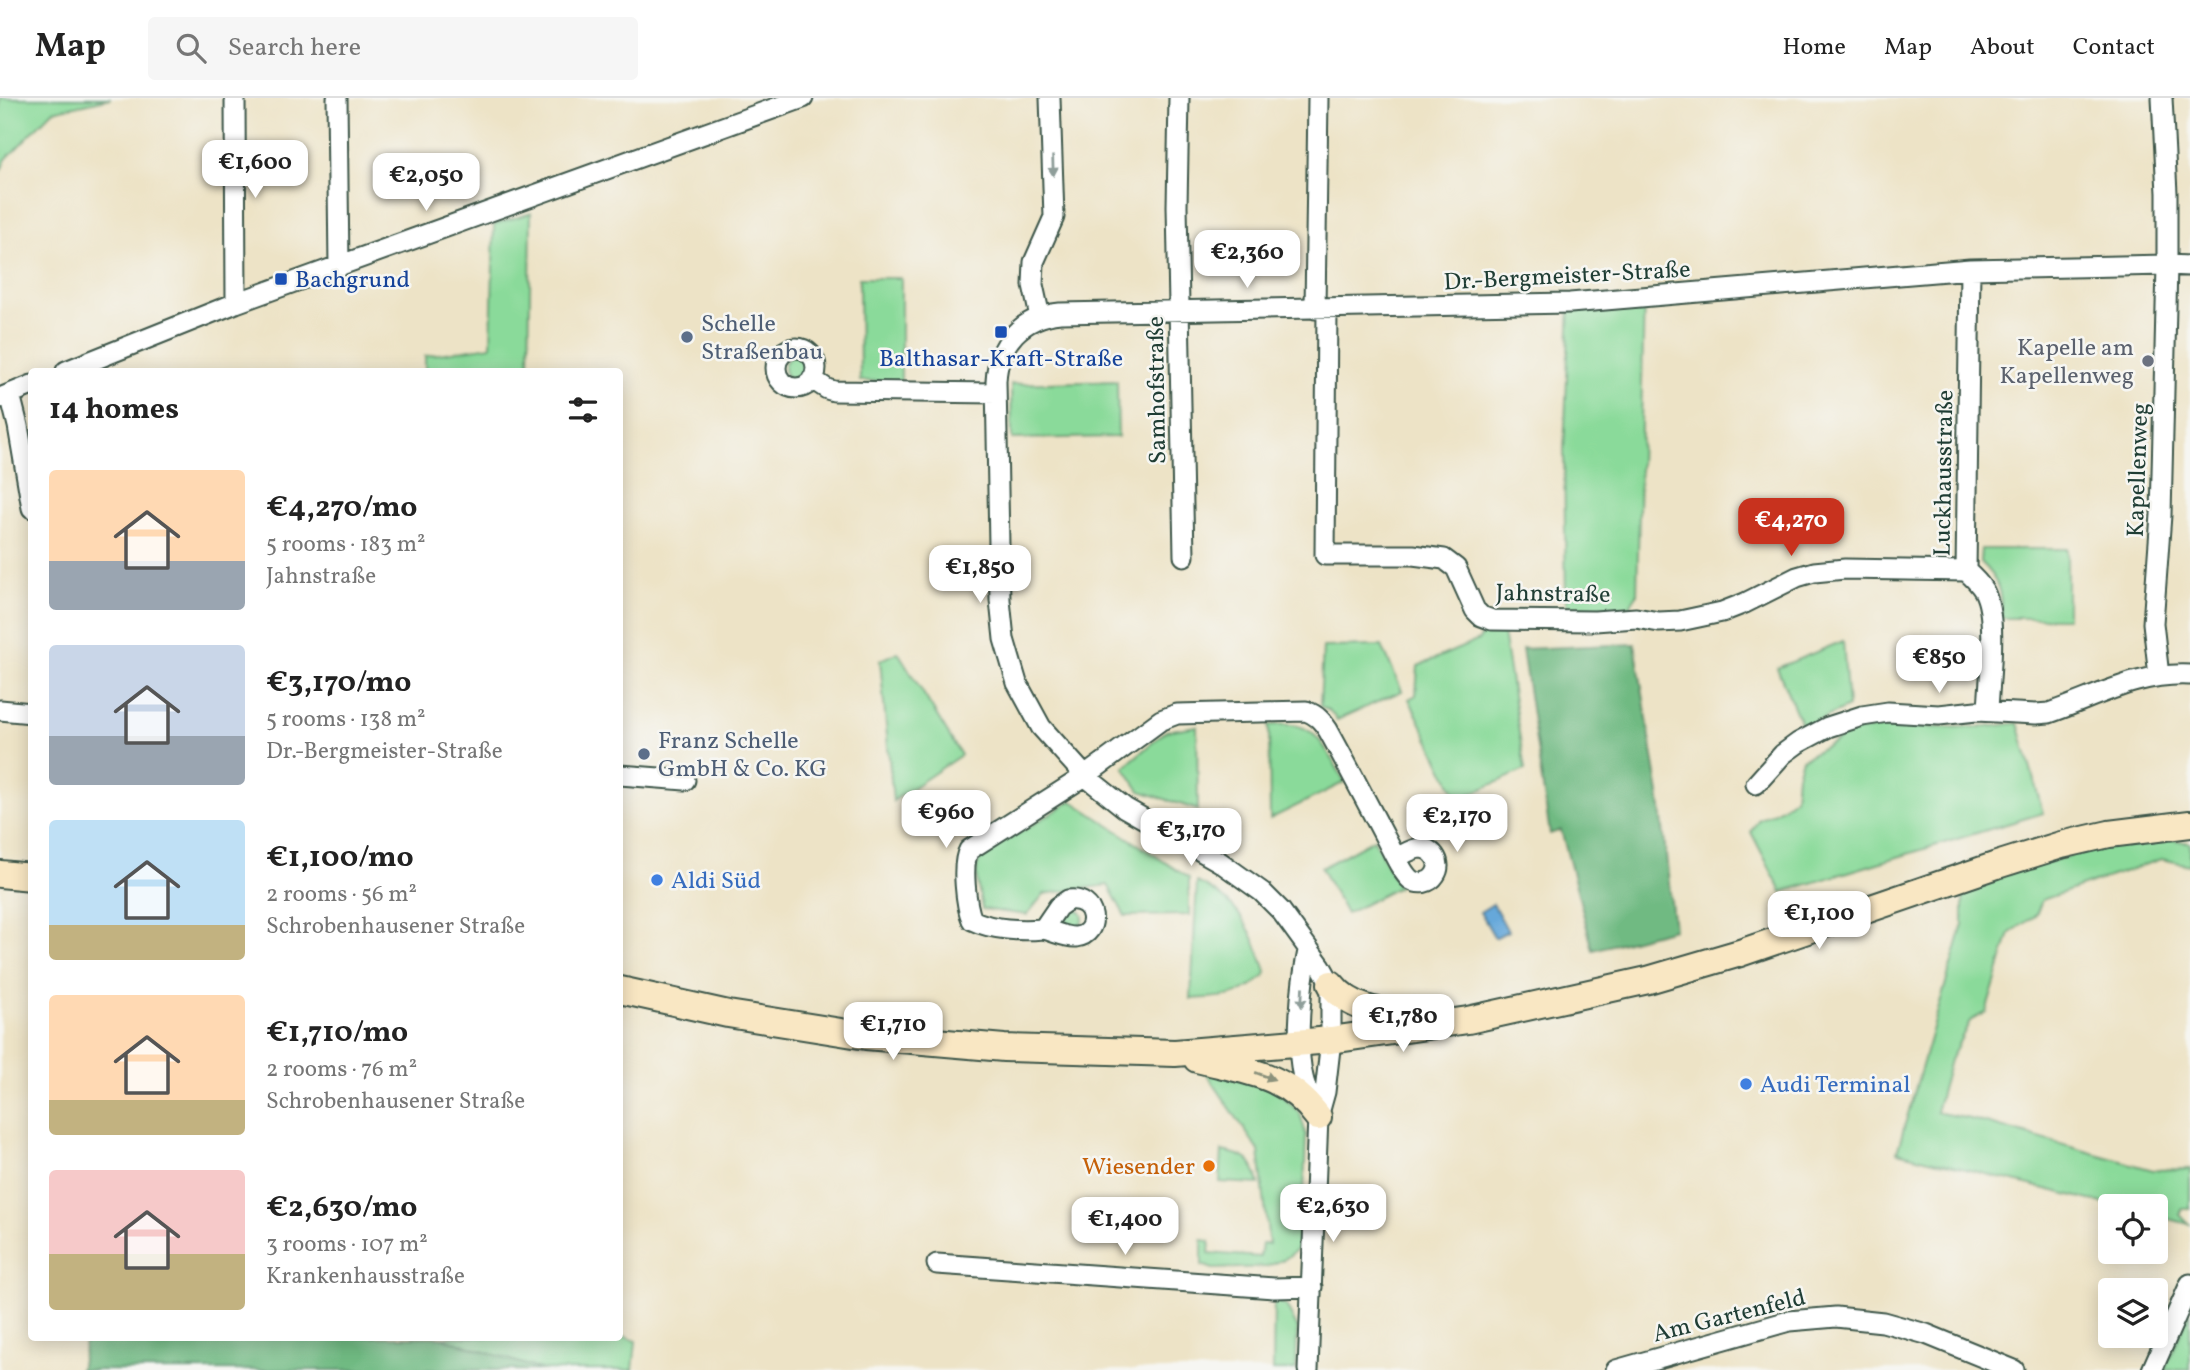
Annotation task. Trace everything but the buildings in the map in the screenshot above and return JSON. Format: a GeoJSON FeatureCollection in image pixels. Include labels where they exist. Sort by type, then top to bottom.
{"type":"FeatureCollection","features":[{"type":"Feature","properties":{"kind":"main road"},"geometry":{"type":"LineString","coordinates":[[623,991],[727,1014],[866,1036],[1004,1048],[1175,1053],[1331,1040],[1468,1020],[1648,980],[1740,953],[2061,845],[2109,834],[2190,824]]}},
{"type":"Feature","properties":{"kind":"main road"},"geometry":{"type":"LineString","coordinates":[[0,874],[28,877]]}},
{"type":"Feature","properties":{"kind":"main road"},"geometry":{"type":"LineString","coordinates":[[1331,984],[1348,1001],[1368,1010],[1468,1020]]}},
{"type":"Feature","properties":{"kind":"main road"},"geometry":{"type":"LineString","coordinates":[[1175,1053],[1263,1074],[1280,1082],[1308,1103],[1318,1117]]}},
{"type":"Feature","properties":{"kind":"street"},"geometry":{"type":"LineString","coordinates":[[235,98],[236,303]]}},
{"type":"Feature","properties":{"kind":"street"},"geometry":{"type":"LineString","coordinates":[[337,98],[339,267]]}},
{"type":"Feature","properties":{"kind":"street"},"geometry":{"type":"LineString","coordinates":[[74,368],[236,303],[803,98]]}},
{"type":"Feature","properties":{"kind":"street"},"geometry":{"type":"LineString","coordinates":[[1050,98],[1055,217],[1034,262],[1034,294],[1040,317],[1024,326],[1005,346],[997,368],[1000,600],[1004,639],[1017,683],[1041,727],[1085,776],[1125,808],[1220,862],[1262,892],[1281,911],[1331,984],[1331,1040],[1325,1092],[1318,1117],[1308,1370]]}},
{"type":"Feature","properties":{"kind":"street","name":"Samhofstraße"},"geometry":{"type":"LineString","coordinates":[[1179,98],[1177,206],[1184,556]]}},
{"type":"Feature","properties":{"kind":"street","name":"Jahnstraße"},"geometry":{"type":"LineString","coordinates":[[1318,98],[1325,555],[1421,556],[1444,559],[1456,568],[1475,610],[1481,616],[1492,620],[1595,621],[1636,618],[1658,622],[1680,621],[1722,612],[1797,578],[1823,571],[1966,571]]}},
{"type":"Feature","properties":{"kind":"street","name":"Kapellenweg"},"geometry":{"type":"LineString","coordinates":[[2158,676],[2153,623],[2161,515],[2167,265],[2167,193],[2162,98]]}},
{"type":"Feature","properties":{"kind":"street","name":"Dr.-Bergmeister-Straße"},"geometry":{"type":"LineString","coordinates":[[1040,317],[1060,313],[1583,303],[1970,269],[2190,266]]}},
{"type":"Feature","properties":{"kind":"street","name":"Luckhausstraße"},"geometry":{"type":"LineString","coordinates":[[1970,269],[1966,571],[1977,580],[1985,593],[1989,608],[1991,625],[1988,711]]}},
{"type":"Feature","properties":{"kind":"street"},"geometry":{"type":"LineString","coordinates":[[813,379],[834,391],[996,393]]}},
{"type":"Feature","properties":{"kind":"street"},"geometry":{"type":"LineString","coordinates":[[28,387],[5,396],[18,426],[28,485]]}},
{"type":"Feature","properties":{"kind":"street"},"geometry":{"type":"LineString","coordinates":[[1756,784],[1783,754],[1812,735],[1844,721],[1888,712],[1939,715],[1988,711],[2049,713],[2123,684],[2158,676],[2190,675]]}},
{"type":"Feature","properties":{"kind":"street"},"geometry":{"type":"LineString","coordinates":[[0,710],[28,713]]}},
{"type":"Feature","properties":{"kind":"street"},"geometry":{"type":"LineString","coordinates":[[1043,929],[989,926],[972,920],[968,906],[966,856],[975,846],[1023,818],[1085,776],[1161,720],[1177,714],[1306,711],[1320,718],[1396,858]]}},
{"type":"Feature","properties":{"kind":"street"},"geometry":{"type":"LineString","coordinates":[[623,775],[685,780]]}},
{"type":"Feature","properties":{"kind":"street"},"geometry":{"type":"LineString","coordinates":[[1308,951],[1304,971],[1300,1042],[1303,1077],[1318,1117]]}},
{"type":"Feature","properties":{"kind":"street"},"geometry":{"type":"LineString","coordinates":[[937,1264],[1274,1288],[1312,1287]]}},
{"type":"Feature","properties":{"kind":"street"},"geometry":{"type":"LineString","coordinates":[[2152,1370],[2190,1284]]}},
{"type":"Feature","properties":{"kind":"street","name":"Am Gartenfeld"},"geometry":{"type":"LineString","coordinates":[[1616,1370],[1642,1366],[1788,1321],[1836,1317],[1883,1322],[1926,1334],[2014,1370]]}},
{"type":"Feature","properties":{"kind":"green space"},"geometry":{"type":"Polygon","coordinates":[[[0,98],[111,98],[53,111],[6,159],[0,172],[0,98]]]}},
{"type":"Feature","properties":{"kind":"green space"},"geometry":{"type":"Polygon","coordinates":[[[531,213],[529,368],[425,368],[425,356],[491,346],[494,224],[531,213]]]}},
{"type":"Feature","properties":{"kind":"green space"},"geometry":{"type":"Polygon","coordinates":[[[859,278],[901,278],[901,381],[860,381],[859,278]]]}},
{"type":"Feature","properties":{"kind":"green space"},"geometry":{"type":"Polygon","coordinates":[[[1644,298],[1637,595],[1629,607],[1566,608],[1564,450],[1570,303],[1644,298]]]}},
{"type":"Feature","properties":{"kind":"green space"},"geometry":{"type":"Polygon","coordinates":[[[796,356],[804,360],[808,368],[804,376],[796,380],[788,376],[784,368],[788,360],[796,356]]]}},
{"type":"Feature","properties":{"kind":"green space"},"geometry":{"type":"Polygon","coordinates":[[[1117,381],[1118,437],[1012,439],[1011,384],[1117,381]]]}},
{"type":"Feature","properties":{"kind":"green space"},"geometry":{"type":"Polygon","coordinates":[[[1981,549],[2067,549],[2067,618],[2002,618],[1998,587],[1992,575],[1980,562],[1981,549]]]}},
{"type":"Feature","properties":{"kind":"green space"},"geometry":{"type":"Polygon","coordinates":[[[1487,626],[1502,627],[1525,770],[1464,797],[1456,795],[1409,699],[1416,695],[1418,666],[1479,640],[1487,626]]]}},
{"type":"Feature","properties":{"kind":"green space"},"geometry":{"type":"Polygon","coordinates":[[[1843,641],[1848,707],[1803,728],[1777,668],[1843,641]]]}},
{"type":"Feature","properties":{"kind":"green space"},"geometry":{"type":"Polygon","coordinates":[[[1635,644],[1660,800],[1674,929],[1593,950],[1561,830],[1550,834],[1522,649],[1635,644]]]}},
{"type":"Feature","properties":{"kind":"green space"},"geometry":{"type":"Polygon","coordinates":[[[1382,646],[1402,691],[1337,720],[1330,711],[1320,706],[1323,647],[1382,646]]]}},
{"type":"Feature","properties":{"kind":"green space"},"geometry":{"type":"Polygon","coordinates":[[[898,652],[961,755],[893,801],[880,660],[898,652]]]}},
{"type":"Feature","properties":{"kind":"green space"},"geometry":{"type":"Polygon","coordinates":[[[2018,723],[2043,813],[1782,892],[1751,832],[1758,820],[1795,798],[1802,759],[1852,732],[1877,728],[1987,727],[2018,723]]]}},
{"type":"Feature","properties":{"kind":"green space"},"geometry":{"type":"Polygon","coordinates":[[[1269,725],[1295,725],[1314,734],[1345,782],[1270,819],[1269,725]]]}},
{"type":"Feature","properties":{"kind":"green space"},"geometry":{"type":"Polygon","coordinates":[[[1197,726],[1198,810],[1140,791],[1124,767],[1166,731],[1197,726]]]}},
{"type":"Feature","properties":{"kind":"green space"},"geometry":{"type":"Polygon","coordinates":[[[1072,801],[1189,878],[1189,915],[1125,916],[1108,885],[1044,894],[1027,915],[982,909],[977,873],[984,854],[1072,801]]]}},
{"type":"Feature","properties":{"kind":"green space"},"geometry":{"type":"Polygon","coordinates":[[[2163,837],[2190,843],[2190,865],[2161,859],[2042,900],[2036,915],[2010,933],[1986,1012],[1970,1021],[1950,1060],[1936,1112],[1975,1120],[2153,1170],[2190,1169],[2190,1209],[2182,1209],[2180,1215],[2189,1224],[2168,1219],[2168,1194],[2098,1194],[2098,1202],[1897,1152],[1963,924],[1963,887],[2098,847],[2163,837]]]}},
{"type":"Feature","properties":{"kind":"green space"},"geometry":{"type":"Polygon","coordinates":[[[1374,839],[1398,887],[1346,914],[1321,868],[1374,839]]]}},
{"type":"Feature","properties":{"kind":"green space"},"geometry":{"type":"Polygon","coordinates":[[[1197,882],[1224,898],[1234,908],[1249,930],[1261,956],[1265,976],[1238,993],[1191,999],[1197,882]]]}},
{"type":"Feature","properties":{"kind":"green space"},"geometry":{"type":"Polygon","coordinates":[[[1070,909],[1078,909],[1083,918],[1081,925],[1070,927],[1065,922],[1065,914],[1070,909]]]}},
{"type":"Feature","properties":{"kind":"green space"},"geometry":{"type":"Polygon","coordinates":[[[1205,1071],[1273,1086],[1300,1113],[1306,1135],[1301,1241],[1296,1250],[1285,1259],[1266,1267],[1213,1269],[1202,1265],[1202,1240],[1210,1241],[1209,1253],[1260,1257],[1262,1244],[1269,1244],[1259,1151],[1205,1071]]]}},
{"type":"Feature","properties":{"kind":"green space"},"geometry":{"type":"Polygon","coordinates":[[[1222,1151],[1237,1154],[1247,1160],[1254,1169],[1259,1184],[1220,1182],[1222,1151]]]}},
{"type":"Feature","properties":{"kind":"green space"},"geometry":{"type":"Polygon","coordinates":[[[1274,1300],[1286,1305],[1297,1327],[1296,1370],[1273,1370],[1274,1300]]]}},
{"type":"Feature","properties":{"kind":"green space"},"geometry":{"type":"Polygon","coordinates":[[[2190,1312],[2190,1370],[2164,1370],[2190,1312]]]}},
{"type":"Feature","properties":{"kind":"green space"},"geometry":{"type":"Polygon","coordinates":[[[623,1336],[636,1341],[633,1370],[542,1370],[452,1341],[623,1341],[623,1336]]]}},
{"type":"Feature","properties":{"kind":"green space"},"geometry":{"type":"Polygon","coordinates":[[[85,1341],[452,1341],[542,1370],[80,1370],[85,1341]]]}},
{"type":"Feature","properties":{"kind":"water"},"geometry":{"type":"Polygon","coordinates":[[[1493,904],[1508,931],[1495,938],[1480,912],[1493,904]]]}},
{"type":"Feature","properties":{"kind":"place","name":"Bachgrund"},"geometry":{"type":"Point","coordinates":[281,279]}},
{"type":"Feature","properties":{"kind":"place","name":"Balthasar-Kraft-Straße"},"geometry":{"type":"Point","coordinates":[1001,332]}},
{"type":"Feature","properties":{"kind":"place","name":"Schelle Straßenbau"},"geometry":{"type":"Point","coordinates":[687,337]}},
{"type":"Feature","properties":{"kind":"place","name":"Kapelle am Kapellenweg"},"geometry":{"type":"Point","coordinates":[2148,361]}},
{"type":"Feature","properties":{"kind":"place","name":"Franz Schelle GmbH & Co. KG"},"geometry":{"type":"Point","coordinates":[644,754]}},
{"type":"Feature","properties":{"kind":"place","name":"Aldi Süd"},"geometry":{"type":"Point","coordinates":[657,880]}},
{"type":"Feature","properties":{"kind":"place","name":"Audi Terminal"},"geometry":{"type":"Point","coordinates":[1746,1084]}},
{"type":"Feature","properties":{"kind":"place","name":"Wiesender"},"geometry":{"type":"Point","coordinates":[1209,1166]}}]}
